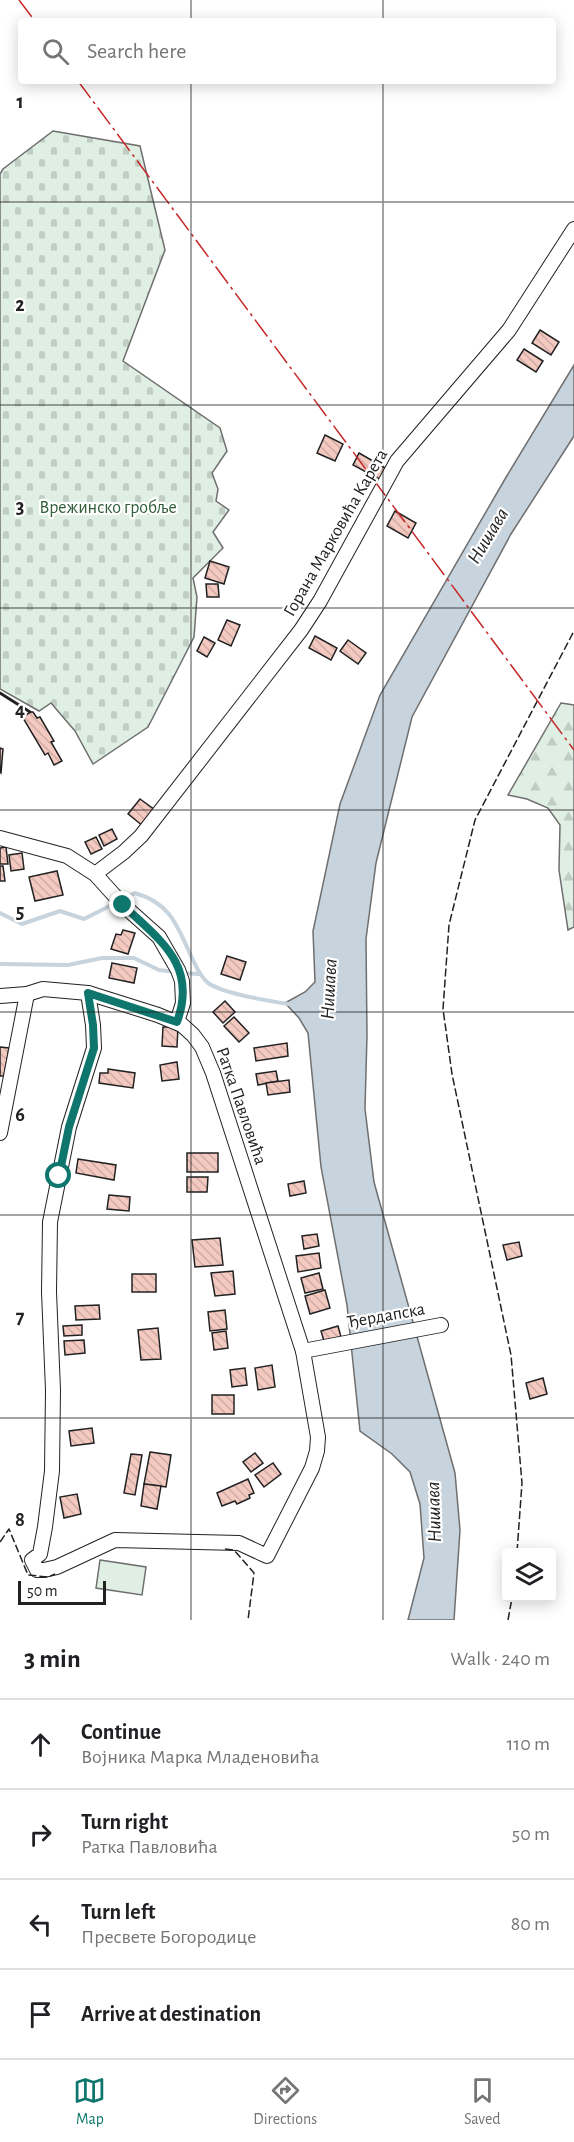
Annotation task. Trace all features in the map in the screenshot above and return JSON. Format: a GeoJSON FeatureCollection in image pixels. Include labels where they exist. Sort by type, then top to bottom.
{"type":"FeatureCollection","features":[{"type":"Feature","properties":{"kind":"street","name":"Горана Марковића Карета"},"geometry":{"type":"LineString","coordinates":[[94,874],[141,836],[301,630],[320,601],[397,461],[509,330],[574,229]]}},
{"type":"Feature","properties":{"kind":"street"},"geometry":{"type":"LineString","coordinates":[[0,838],[67,856],[94,874],[120,902],[159,937],[179,972],[184,995],[177,1022]]}},
{"type":"Feature","properties":{"kind":"street","name":"Ратка Павловића"},"geometry":{"type":"LineString","coordinates":[[0,996],[27,994],[44,989],[88,993],[177,1022],[198,1040],[209,1064],[303,1351],[318,1437],[317,1452],[312,1468],[267,1556],[239,1543],[115,1540],[57,1567],[37,1570],[32,1560],[40,1554],[52,1471],[50,1222],[69,1127],[94,1048],[88,993]]}},
{"type":"Feature","properties":{"kind":"street"},"geometry":{"type":"LineString","coordinates":[[0,1133],[3,1099],[27,994]]}},
{"type":"Feature","properties":{"kind":"street","name":"Ђердапска"},"geometry":{"type":"LineString","coordinates":[[303,1351],[441,1325]]}},
{"type":"Feature","properties":{"kind":"green space","name":"Врежинско гробље"},"geometry":{"type":"Polygon","coordinates":[[[53,131],[140,146],[165,250],[123,361],[220,428],[227,451],[212,473],[218,489],[216,501],[229,510],[213,532],[223,548],[193,578],[197,597],[194,637],[148,727],[93,764],[75,731],[51,703],[39,711],[0,689],[0,174],[3,169],[53,131]]]}},
{"type":"Feature","properties":{"kind":"green space"},"geometry":{"type":"Polygon","coordinates":[[[561,703],[574,705],[574,927],[568,930],[559,870],[560,825],[548,808],[527,799],[508,795],[561,703]]]}},
{"type":"Feature","properties":{"kind":"green space"},"geometry":{"type":"Polygon","coordinates":[[[100,1560],[146,1567],[142,1595],[96,1588],[100,1560]]]}},
{"type":"Feature","properties":{"kind":"water","name":"Нишава"},"geometry":{"type":"Polygon","coordinates":[[[574,365],[574,436],[511,534],[412,717],[376,863],[366,939],[365,1109],[374,1182],[455,1473],[460,1530],[454,1620],[408,1620],[424,1558],[420,1504],[410,1472],[392,1454],[360,1431],[347,1305],[321,1167],[308,1033],[299,1018],[285,1003],[305,992],[315,982],[313,931],[340,804],[380,695],[574,365]]]}},
{"type":"Feature","properties":{"kind":"building"},"geometry":{"type":"Polygon","coordinates":[[[540,330],[559,342],[551,355],[532,343],[540,330]]]}},
{"type":"Feature","properties":{"kind":"building"},"geometry":{"type":"Polygon","coordinates":[[[524,349],[543,361],[536,372],[517,360],[524,349]]]}},
{"type":"Feature","properties":{"kind":"building"},"geometry":{"type":"Polygon","coordinates":[[[325,435],[343,444],[335,461],[317,453],[325,435]]]}},
{"type":"Feature","properties":{"kind":"building"},"geometry":{"type":"Polygon","coordinates":[[[359,453],[387,469],[381,480],[353,465],[359,453]]]}},
{"type":"Feature","properties":{"kind":"building"},"geometry":{"type":"Polygon","coordinates":[[[395,511],[416,523],[408,538],[387,526],[395,511]]]}},
{"type":"Feature","properties":{"kind":"building"},"geometry":{"type":"Polygon","coordinates":[[[210,561],[229,567],[224,584],[205,578],[210,561]]]}},
{"type":"Feature","properties":{"kind":"building"},"geometry":{"type":"Polygon","coordinates":[[[206,584],[218,584],[219,597],[207,597],[206,584]]]}},
{"type":"Feature","properties":{"kind":"building"},"geometry":{"type":"Polygon","coordinates":[[[227,620],[240,625],[231,646],[218,640],[227,620]]]}},
{"type":"Feature","properties":{"kind":"building"},"geometry":{"type":"Polygon","coordinates":[[[315,636],[337,648],[331,660],[309,648],[315,636]]]}},
{"type":"Feature","properties":{"kind":"building"},"geometry":{"type":"Polygon","coordinates":[[[204,637],[215,643],[207,657],[197,651],[204,637]]]}},
{"type":"Feature","properties":{"kind":"building"},"geometry":{"type":"Polygon","coordinates":[[[348,640],[366,653],[358,664],[340,651],[348,640]]]}},
{"type":"Feature","properties":{"kind":"building"},"geometry":{"type":"Polygon","coordinates":[[[33,712],[37,718],[40,717],[62,761],[54,765],[48,753],[45,755],[23,718],[33,712]]]}},
{"type":"Feature","properties":{"kind":"building"},"geometry":{"type":"Polygon","coordinates":[[[0,748],[3,749],[1,773],[0,772],[0,748]]]}},
{"type":"Feature","properties":{"kind":"building"},"geometry":{"type":"Polygon","coordinates":[[[140,799],[155,810],[143,826],[128,814],[140,799]]]}},
{"type":"Feature","properties":{"kind":"building"},"geometry":{"type":"Polygon","coordinates":[[[112,829],[117,839],[104,846],[99,835],[112,829]]]}},
{"type":"Feature","properties":{"kind":"building"},"geometry":{"type":"Polygon","coordinates":[[[96,837],[102,849],[91,854],[85,842],[96,837]]]}},
{"type":"Feature","properties":{"kind":"building"},"geometry":{"type":"Polygon","coordinates":[[[6,847],[8,864],[0,864],[0,848],[6,847]]]}},
{"type":"Feature","properties":{"kind":"building"},"geometry":{"type":"Polygon","coordinates":[[[22,853],[24,869],[11,871],[9,855],[22,853]]]}},
{"type":"Feature","properties":{"kind":"building"},"geometry":{"type":"Polygon","coordinates":[[[0,866],[3,866],[5,881],[0,881],[0,866]]]}},
{"type":"Feature","properties":{"kind":"building"},"geometry":{"type":"Polygon","coordinates":[[[57,871],[63,895],[35,901],[29,877],[57,871]]]}},
{"type":"Feature","properties":{"kind":"building"},"geometry":{"type":"Polygon","coordinates":[[[123,930],[135,933],[128,954],[111,949],[116,934],[121,935],[123,930]]]}},
{"type":"Feature","properties":{"kind":"building"},"geometry":{"type":"Polygon","coordinates":[[[227,956],[246,962],[240,980],[221,974],[227,956]]]}},
{"type":"Feature","properties":{"kind":"building"},"geometry":{"type":"Polygon","coordinates":[[[112,963],[137,968],[134,983],[109,978],[112,963]]]}},
{"type":"Feature","properties":{"kind":"building"},"geometry":{"type":"Polygon","coordinates":[[[225,1001],[235,1012],[223,1023],[213,1012],[225,1001]]]}},
{"type":"Feature","properties":{"kind":"building"},"geometry":{"type":"Polygon","coordinates":[[[234,1017],[249,1033],[239,1042],[224,1026],[234,1017]]]}},
{"type":"Feature","properties":{"kind":"building"},"geometry":{"type":"Polygon","coordinates":[[[163,1027],[178,1027],[177,1047],[162,1046],[163,1027]]]}},
{"type":"Feature","properties":{"kind":"building"},"geometry":{"type":"Polygon","coordinates":[[[287,1043],[288,1056],[256,1061],[254,1048],[287,1043]]]}},
{"type":"Feature","properties":{"kind":"building"},"geometry":{"type":"Polygon","coordinates":[[[0,1047],[9,1048],[4,1076],[0,1076],[0,1047]]]}},
{"type":"Feature","properties":{"kind":"building"},"geometry":{"type":"Polygon","coordinates":[[[177,1062],[179,1079],[162,1081],[160,1065],[177,1062]]]}},
{"type":"Feature","properties":{"kind":"building"},"geometry":{"type":"Polygon","coordinates":[[[108,1069],[135,1073],[133,1088],[99,1083],[100,1073],[108,1073],[108,1069]]]}},
{"type":"Feature","properties":{"kind":"building"},"geometry":{"type":"Polygon","coordinates":[[[276,1071],[278,1081],[258,1085],[256,1074],[276,1071]]]}},
{"type":"Feature","properties":{"kind":"building"},"geometry":{"type":"Polygon","coordinates":[[[289,1080],[290,1092],[268,1095],[266,1083],[289,1080]]]}},
{"type":"Feature","properties":{"kind":"building"},"geometry":{"type":"Polygon","coordinates":[[[187,1153],[218,1153],[218,1172],[187,1172],[187,1153]]]}},
{"type":"Feature","properties":{"kind":"building"},"geometry":{"type":"Polygon","coordinates":[[[78,1159],[116,1165],[114,1180],[76,1173],[78,1159]]]}},
{"type":"Feature","properties":{"kind":"building"},"geometry":{"type":"Polygon","coordinates":[[[187,1177],[208,1177],[207,1192],[187,1192],[187,1177]]]}},
{"type":"Feature","properties":{"kind":"building"},"geometry":{"type":"Polygon","coordinates":[[[304,1181],[306,1193],[290,1196],[288,1184],[304,1181]]]}},
{"type":"Feature","properties":{"kind":"building"},"geometry":{"type":"Polygon","coordinates":[[[109,1195],[130,1197],[129,1211],[107,1209],[109,1195]]]}},
{"type":"Feature","properties":{"kind":"building"},"geometry":{"type":"Polygon","coordinates":[[[317,1234],[319,1246],[304,1249],[302,1236],[317,1234]]]}},
{"type":"Feature","properties":{"kind":"building"},"geometry":{"type":"Polygon","coordinates":[[[220,1238],[223,1265],[195,1267],[192,1240],[220,1238]]]}},
{"type":"Feature","properties":{"kind":"building"},"geometry":{"type":"Polygon","coordinates":[[[519,1242],[522,1256],[507,1260],[503,1245],[519,1242]]]}},
{"type":"Feature","properties":{"kind":"building"},"geometry":{"type":"Polygon","coordinates":[[[319,1253],[321,1268],[298,1272],[296,1256],[319,1253]]]}},
{"type":"Feature","properties":{"kind":"building"},"geometry":{"type":"Polygon","coordinates":[[[233,1271],[235,1294],[215,1296],[211,1273],[233,1271]]]}},
{"type":"Feature","properties":{"kind":"building"},"geometry":{"type":"Polygon","coordinates":[[[319,1273],[323,1289],[305,1293],[301,1278],[319,1273]]]}},
{"type":"Feature","properties":{"kind":"building"},"geometry":{"type":"Polygon","coordinates":[[[132,1274],[156,1274],[156,1292],[132,1292],[132,1274]]]}},
{"type":"Feature","properties":{"kind":"building"},"geometry":{"type":"Polygon","coordinates":[[[325,1290],[330,1308],[310,1314],[305,1296],[325,1290]]]}},
{"type":"Feature","properties":{"kind":"building"},"geometry":{"type":"Polygon","coordinates":[[[99,1305],[100,1319],[76,1320],[75,1306],[99,1305]]]}},
{"type":"Feature","properties":{"kind":"building"},"geometry":{"type":"Polygon","coordinates":[[[225,1310],[227,1329],[210,1331],[208,1312],[225,1310]]]}},
{"type":"Feature","properties":{"kind":"building"},"geometry":{"type":"Polygon","coordinates":[[[82,1325],[82,1335],[64,1336],[63,1326],[82,1325]]]}},
{"type":"Feature","properties":{"kind":"building"},"geometry":{"type":"Polygon","coordinates":[[[338,1326],[341,1337],[324,1341],[321,1331],[338,1326]]]}},
{"type":"Feature","properties":{"kind":"building"},"geometry":{"type":"Polygon","coordinates":[[[158,1328],[161,1359],[141,1360],[138,1330],[158,1328]]]}},
{"type":"Feature","properties":{"kind":"building"},"geometry":{"type":"Polygon","coordinates":[[[226,1331],[228,1348],[214,1350],[212,1333],[226,1331]]]}},
{"type":"Feature","properties":{"kind":"building"},"geometry":{"type":"Polygon","coordinates":[[[84,1340],[85,1353],[65,1355],[64,1341],[84,1340]]]}},
{"type":"Feature","properties":{"kind":"building"},"geometry":{"type":"Polygon","coordinates":[[[272,1365],[275,1387],[258,1390],[255,1368],[272,1365]]]}},
{"type":"Feature","properties":{"kind":"building"},"geometry":{"type":"Polygon","coordinates":[[[245,1368],[247,1385],[232,1387],[230,1370],[245,1368]]]}},
{"type":"Feature","properties":{"kind":"building"},"geometry":{"type":"Polygon","coordinates":[[[543,1378],[547,1394],[530,1399],[526,1383],[543,1378]]]}},
{"type":"Feature","properties":{"kind":"building"},"geometry":{"type":"Polygon","coordinates":[[[212,1395],[234,1395],[234,1414],[212,1414],[212,1395]]]}},
{"type":"Feature","properties":{"kind":"building"},"geometry":{"type":"Polygon","coordinates":[[[92,1428],[94,1443],[71,1446],[69,1431],[92,1428]]]}},
{"type":"Feature","properties":{"kind":"building"},"geometry":{"type":"Polygon","coordinates":[[[150,1452],[171,1455],[166,1487],[144,1484],[150,1452]]]}},
{"type":"Feature","properties":{"kind":"building"},"geometry":{"type":"Polygon","coordinates":[[[255,1453],[263,1463],[251,1472],[243,1462],[255,1453]]]}},
{"type":"Feature","properties":{"kind":"building"},"geometry":{"type":"Polygon","coordinates":[[[131,1454],[142,1455],[135,1495],[124,1493],[131,1454]]]}},
{"type":"Feature","properties":{"kind":"building"},"geometry":{"type":"Polygon","coordinates":[[[273,1463],[281,1474],[264,1487],[255,1475],[273,1463]]]}},
{"type":"Feature","properties":{"kind":"building"},"geometry":{"type":"Polygon","coordinates":[[[248,1479],[254,1493],[249,1495],[250,1498],[237,1504],[235,1501],[222,1506],[217,1493],[248,1479]]]}},
{"type":"Feature","properties":{"kind":"building"},"geometry":{"type":"Polygon","coordinates":[[[144,1484],[161,1486],[157,1509],[141,1506],[144,1484]]]}},
{"type":"Feature","properties":{"kind":"building"},"geometry":{"type":"Polygon","coordinates":[[[77,1494],[81,1514],[64,1518],[60,1497],[77,1494]]]}},
{"type":"Feature","properties":{"kind":"waterway"},"geometry":{"type":"LineString","coordinates":[[0,913],[22,924],[60,911],[84,919],[135,893],[157,903],[171,917],[198,970],[208,983],[235,994],[289,1004]]}},
{"type":"Feature","properties":{"kind":"waterway"},"geometry":{"type":"LineString","coordinates":[[0,964],[68,965],[102,958],[134,958],[159,970],[175,972]]}},
{"type":"Feature","properties":{"kind":"waterway"},"geometry":{"type":"LineString","coordinates":[[183,973],[199,974]]}},
{"type":"Feature","properties":{"kind":"fence"},"geometry":{"type":"LineString","coordinates":[[517,1548],[522,1483],[511,1355],[452,1074],[443,1009],[449,925],[475,820],[574,631]]}},
{"type":"Feature","properties":{"kind":"fence"},"geometry":{"type":"LineString","coordinates":[[0,1542],[9,1529],[28,1575],[48,1577],[55,1574]]}},
{"type":"Feature","properties":{"kind":"fence"},"geometry":{"type":"LineString","coordinates":[[225,1549],[234,1550],[254,1573],[248,1620]]}},
{"type":"Feature","properties":{"kind":"fence"},"geometry":{"type":"LineString","coordinates":[[508,1620],[511,1602]]}},
{"type":"Feature","properties":{"kind":"wall"},"geometry":{"type":"LineString","coordinates":[[0,693],[30,712]]}},
{"type":"Feature","properties":{"kind":"power"},"geometry":{"type":"LineString","coordinates":[[19,0],[33,18]]}},
{"type":"Feature","properties":{"kind":"power"},"geometry":{"type":"LineString","coordinates":[[80,84],[574,750]]}},
{"type":"Feature","properties":{"kind":"route"},"geometry":{"type":"LineString","coordinates":[[59,1176],[69,1127],[94,1048],[88,993],[177,1022],[183,1003],[182,981],[165,945],[123,905]]}}]}
